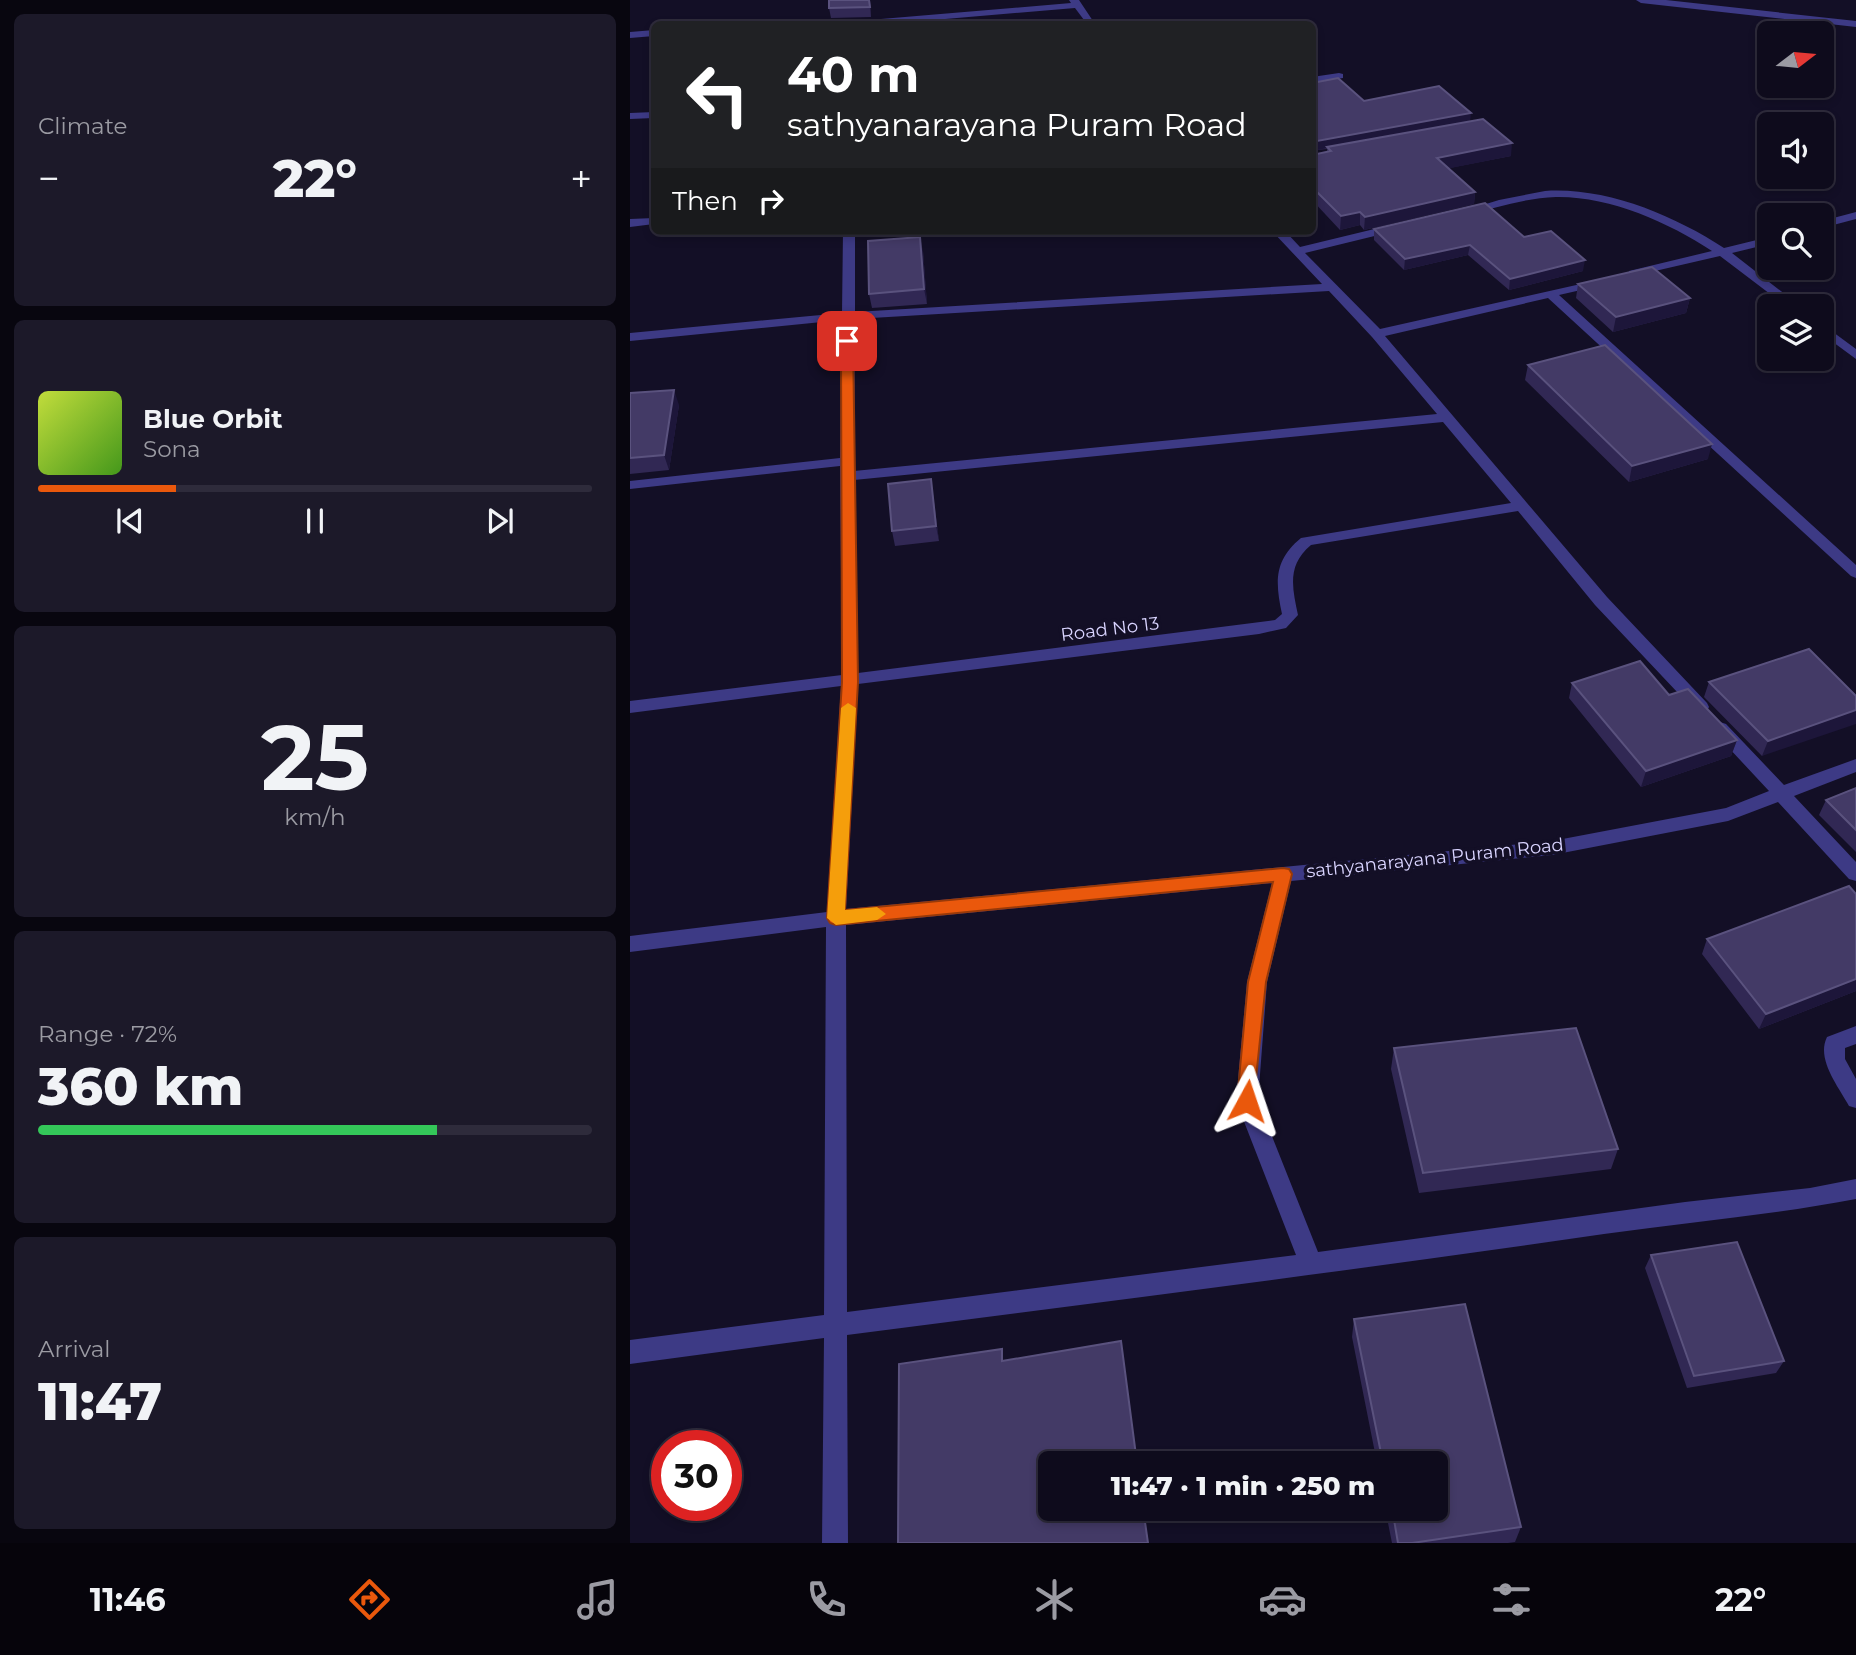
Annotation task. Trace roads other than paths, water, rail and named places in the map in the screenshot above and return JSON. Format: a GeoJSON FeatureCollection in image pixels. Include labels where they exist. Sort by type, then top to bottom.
{"type":"FeatureCollection","features":[{"type":"Feature","properties":{"kind":"street"},"geometry":{"type":"LineString","coordinates":[[1641,0],[1856,24]]}},
{"type":"Feature","properties":{"kind":"street"},"geometry":{"type":"LineString","coordinates":[[883,21],[1075,3],[1089,21]]}},
{"type":"Feature","properties":{"kind":"street"},"geometry":{"type":"LineString","coordinates":[[630,35],[651,33]]}},
{"type":"Feature","properties":{"kind":"street"},"geometry":{"type":"LineString","coordinates":[[1316,79],[1339,76]]}},
{"type":"Feature","properties":{"kind":"street"},"geometry":{"type":"LineString","coordinates":[[630,117],[651,115]]}},
{"type":"Feature","properties":{"kind":"street"},"geometry":{"type":"LineString","coordinates":[[1453,215],[1531,197],[1557,194],[1584,196],[1643,210],[1688,228],[1725,252],[1779,294]]}},
{"type":"Feature","properties":{"kind":"street"},"geometry":{"type":"LineString","coordinates":[[1834,221],[1856,215]]}},
{"type":"Feature","properties":{"kind":"street"},"geometry":{"type":"LineString","coordinates":[[630,223],[651,221]]}},
{"type":"Feature","properties":{"kind":"street"},"geometry":{"type":"LineString","coordinates":[[1297,251],[1414,224]]}},
{"type":"Feature","properties":{"kind":"street"},"geometry":{"type":"LineString","coordinates":[[835,1543],[836,918],[850,682],[847,469],[849,235]]}},
{"type":"Feature","properties":{"kind":"street"},"geometry":{"type":"LineString","coordinates":[[1282,235],[1377,334],[1601,601],[1856,874]]}},
{"type":"Feature","properties":{"kind":"street"},"geometry":{"type":"LineString","coordinates":[[1377,334],[1757,243]]}},
{"type":"Feature","properties":{"kind":"street"},"geometry":{"type":"LineString","coordinates":[[630,337],[847,316],[1329,287]]}},
{"type":"Feature","properties":{"kind":"street"},"geometry":{"type":"LineString","coordinates":[[1550,293],[1856,573]]}},
{"type":"Feature","properties":{"kind":"street"},"geometry":{"type":"LineString","coordinates":[[1834,338],[1856,355]]}},
{"type":"Feature","properties":{"kind":"street"},"geometry":{"type":"LineString","coordinates":[[630,485],[1449,417]]}},
{"type":"Feature","properties":{"kind":"street","name":"Road No 13"},"geometry":{"type":"LineString","coordinates":[[630,707],[850,682],[1280,624],[1290,615],[1284,569],[1289,553],[1306,541],[1522,506]]}},
{"type":"Feature","properties":{"kind":"street","name":"sathyanarayana Puram Road"},"geometry":{"type":"LineString","coordinates":[[630,944],[836,918],[1552,848],[1728,814],[1856,765]]}},
{"type":"Feature","properties":{"kind":"street"},"geometry":{"type":"LineString","coordinates":[[1283,874],[1257,982],[1247,1101],[1311,1264]]}},
{"type":"Feature","properties":{"kind":"street"},"geometry":{"type":"LineString","coordinates":[[1856,1035],[1834,1043],[1835,1060],[1856,1099]]}},
{"type":"Feature","properties":{"kind":"street"},"geometry":{"type":"LineString","coordinates":[[630,1352],[1311,1264],[1685,1212],[1810,1198],[1856,1189]]}}]}
